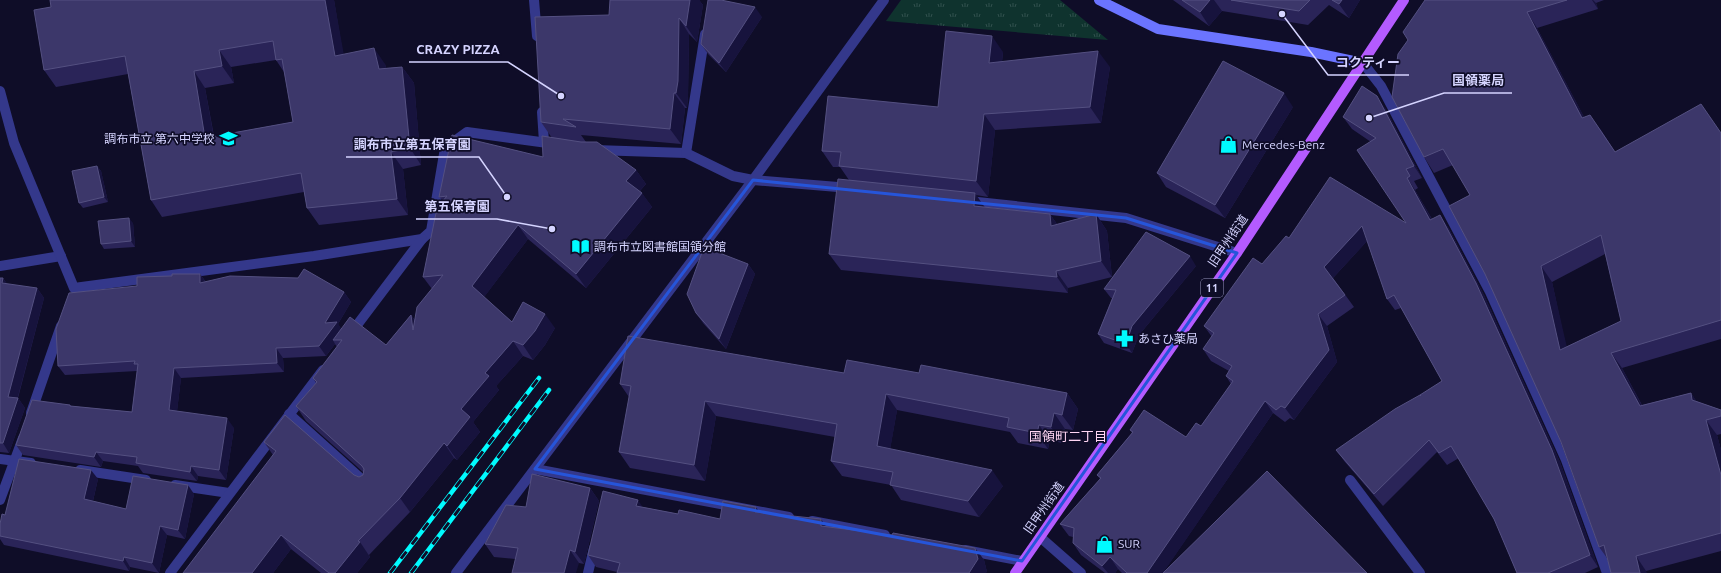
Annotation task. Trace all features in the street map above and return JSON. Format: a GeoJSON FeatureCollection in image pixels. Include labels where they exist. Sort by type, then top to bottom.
{"type":"FeatureCollection","features":[{"type":"Feature","properties":{"kind":"main road","name":"旧甲州街道"},"geometry":{"type":"LineString","coordinates":[[1015,573],[1236,253],[1404,0]]}},
{"type":"Feature","properties":{"kind":"street"},"geometry":{"type":"LineString","coordinates":[[534,0],[537,43]]}},
{"type":"Feature","properties":{"kind":"street"},"geometry":{"type":"LineString","coordinates":[[456,573],[753,180],[884,0]]}},
{"type":"Feature","properties":{"kind":"street"},"geometry":{"type":"LineString","coordinates":[[1099,0],[1158,29],[1311,52],[1363,63],[1381,86],[1490,292],[1566,460],[1607,573]]}},
{"type":"Feature","properties":{"kind":"street"},"geometry":{"type":"LineString","coordinates":[[686,153],[706,23]]}},
{"type":"Feature","properties":{"kind":"street"},"geometry":{"type":"LineString","coordinates":[[0,91],[3,110],[14,143],[61,256],[73,292],[422,239]]}},
{"type":"Feature","properties":{"kind":"street"},"geometry":{"type":"LineString","coordinates":[[541,104],[544,142]]}},
{"type":"Feature","properties":{"kind":"street"},"geometry":{"type":"LineString","coordinates":[[346,339],[422,239],[431,231],[445,148],[467,132],[565,145]]}},
{"type":"Feature","properties":{"kind":"street"},"geometry":{"type":"LineString","coordinates":[[585,148],[686,153],[734,176],[753,180],[860,190]]}},
{"type":"Feature","properties":{"kind":"street"},"geometry":{"type":"LineString","coordinates":[[954,200],[1126,218],[1236,253]]}},
{"type":"Feature","properties":{"kind":"street"},"geometry":{"type":"LineString","coordinates":[[0,266],[61,256]]}},
{"type":"Feature","properties":{"kind":"street"},"geometry":{"type":"LineString","coordinates":[[0,500],[27,427],[64,318]]}},
{"type":"Feature","properties":{"kind":"street"},"geometry":{"type":"LineString","coordinates":[[170,573],[327,364]]}},
{"type":"Feature","properties":{"kind":"street"},"geometry":{"type":"LineString","coordinates":[[289,414],[368,485]]}},
{"type":"Feature","properties":{"kind":"street"},"geometry":{"type":"LineString","coordinates":[[0,460],[15,460],[38,464]]}},
{"type":"Feature","properties":{"kind":"street"},"geometry":{"type":"LineString","coordinates":[[68,468],[152,481]]}},
{"type":"Feature","properties":{"kind":"street"},"geometry":{"type":"LineString","coordinates":[[535,469],[609,487],[801,519],[898,538]]}},
{"type":"Feature","properties":{"kind":"street"},"geometry":{"type":"LineString","coordinates":[[1350,480],[1420,573]]}},
{"type":"Feature","properties":{"kind":"street"},"geometry":{"type":"LineString","coordinates":[[168,484],[229,493]]}},
{"type":"Feature","properties":{"kind":"street"},"geometry":{"type":"LineString","coordinates":[[588,573],[597,536]]}},
{"type":"Feature","properties":{"kind":"street"},"geometry":{"type":"LineString","coordinates":[[1040,537],[1081,573]]}},
{"type":"Feature","properties":{"kind":"street"},"geometry":{"type":"LineString","coordinates":[[952,548],[1022,561]]}},
{"type":"Feature","properties":{"kind":"highlighted area"},"geometry":{"type":"Polygon","coordinates":[[[753,180],[1126,218],[1237,253],[1022,561],[535,469],[753,180]]]}},
{"type":"Feature","properties":{"kind":"green space"},"geometry":{"type":"Polygon","coordinates":[[[901,0],[1060,0],[1108,40],[886,21],[901,0]]]}},
{"type":"Feature","properties":{"kind":"building"},"geometry":{"type":"Polygon","coordinates":[[[50,0],[325,0],[335,56],[374,48],[379,69],[402,67],[410,148],[391,152],[397,199],[307,208],[301,173],[151,200],[125,56],[44,70],[34,10],[51,7],[50,0]],[[273,41],[219,50],[222,66],[194,71],[205,138],[293,122],[282,59],[276,60],[273,41]]]}},
{"type":"Feature","properties":{"kind":"building"},"geometry":{"type":"Polygon","coordinates":[[[610,0],[690,0],[686,26],[679,18],[678,81],[676,93],[674,93],[670,129],[563,119],[576,127],[541,122],[535,17],[609,15],[610,0]]]}},
{"type":"Feature","properties":{"kind":"building"},"geometry":{"type":"Polygon","coordinates":[[[708,0],[721,0],[755,7],[719,63],[701,44],[708,0]]]}},
{"type":"Feature","properties":{"kind":"building"},"geometry":{"type":"Polygon","coordinates":[[[1182,0],[1210,0],[1200,12],[1182,0]]]}},
{"type":"Feature","properties":{"kind":"building"},"geometry":{"type":"Polygon","coordinates":[[[1231,0],[1310,0],[1299,11],[1231,0]]]}},
{"type":"Feature","properties":{"kind":"building"},"geometry":{"type":"Polygon","coordinates":[[[1332,0],[1342,0],[1339,4],[1332,0]]]}},
{"type":"Feature","properties":{"kind":"building"},"geometry":{"type":"Polygon","coordinates":[[[1425,0],[1567,0],[1527,12],[1582,118],[1590,115],[1615,152],[1701,104],[1721,133],[1721,320],[1611,353],[1640,406],[1691,393],[1692,400],[1721,410],[1721,416],[1706,420],[1721,475],[1721,533],[1636,556],[1640,573],[1611,573],[1604,545],[1599,547],[1561,442],[1485,274],[1449,206],[1470,195],[1443,149],[1424,157],[1392,97],[1398,54],[1408,40],[1403,32],[1425,0]],[[1601,235],[1541,266],[1560,350],[1621,321],[1601,235]]]}},
{"type":"Feature","properties":{"kind":"building"},"geometry":{"type":"Polygon","coordinates":[[[946,31],[992,36],[989,63],[1098,51],[1090,107],[984,114],[976,181],[839,166],[841,152],[822,151],[828,96],[938,107],[946,31]]]}},
{"type":"Feature","properties":{"kind":"building"},"geometry":{"type":"Polygon","coordinates":[[[1223,61],[1284,93],[1215,205],[1157,173],[1223,61]]]}},
{"type":"Feature","properties":{"kind":"building"},"geometry":{"type":"Polygon","coordinates":[[[1362,86],[1377,96],[1414,166],[1406,169],[1410,176],[1407,178],[1430,220],[1440,215],[1476,283],[1552,450],[1590,555],[1548,573],[1517,573],[1494,519],[1451,446],[1439,453],[1429,440],[1374,494],[1336,450],[1395,409],[1442,381],[1394,295],[1387,299],[1362,226],[1324,267],[1345,295],[1318,314],[1329,350],[1285,408],[1281,406],[1276,410],[1265,401],[1147,573],[1127,573],[1110,557],[1102,566],[1073,543],[1074,528],[1060,524],[1101,478],[1097,475],[1133,432],[1130,430],[1144,410],[1186,437],[1196,423],[1201,426],[1233,381],[1226,376],[1232,366],[1203,349],[1214,333],[1204,326],[1253,258],[1262,264],[1286,236],[1289,238],[1330,177],[1406,223],[1357,150],[1376,138],[1343,117],[1362,86]]]}},
{"type":"Feature","properties":{"kind":"building"},"geometry":{"type":"Polygon","coordinates":[[[452,135],[543,157],[542,136],[581,142],[597,142],[636,170],[626,181],[642,193],[576,274],[518,225],[472,286],[512,322],[523,302],[545,314],[535,331],[523,345],[513,341],[485,373],[489,376],[461,409],[470,417],[447,446],[444,443],[400,498],[358,541],[360,542],[335,573],[329,573],[281,535],[252,573],[183,573],[276,451],[264,442],[285,415],[354,475],[359,477],[363,475],[364,469],[362,466],[296,406],[317,382],[313,378],[342,340],[333,340],[350,317],[386,345],[411,315],[413,330],[417,307],[443,275],[423,277],[437,208],[447,196],[439,197],[452,135]]]}},
{"type":"Feature","properties":{"kind":"building"},"geometry":{"type":"Polygon","coordinates":[[[97,166],[104,197],[79,203],[72,171],[97,166]]]}},
{"type":"Feature","properties":{"kind":"building"},"geometry":{"type":"Polygon","coordinates":[[[838,179],[975,193],[974,206],[1050,214],[1051,226],[1096,214],[1101,261],[1056,271],[1057,277],[829,254],[838,179]]]}},
{"type":"Feature","properties":{"kind":"building"},"geometry":{"type":"Polygon","coordinates":[[[129,218],[131,241],[101,244],[98,221],[129,218]]]}},
{"type":"Feature","properties":{"kind":"building"},"geometry":{"type":"Polygon","coordinates":[[[1146,232],[1190,256],[1132,326],[1126,344],[1098,334],[1116,290],[1104,289],[1146,232]]]}},
{"type":"Feature","properties":{"kind":"building"},"geometry":{"type":"Polygon","coordinates":[[[704,247],[748,264],[719,339],[696,313],[687,294],[704,247]]]}},
{"type":"Feature","properties":{"kind":"building"},"geometry":{"type":"Polygon","coordinates":[[[304,269],[344,292],[325,323],[337,322],[319,346],[276,348],[277,363],[174,368],[169,410],[227,418],[219,470],[191,466],[190,472],[136,463],[137,457],[96,452],[94,457],[16,445],[32,400],[70,406],[132,412],[138,364],[134,364],[135,361],[58,366],[56,329],[69,293],[137,286],[137,277],[172,276],[172,274],[200,274],[200,283],[230,276],[298,278],[304,269]]]}},
{"type":"Feature","properties":{"kind":"building"},"geometry":{"type":"Polygon","coordinates":[[[0,278],[3,278],[2,283],[37,288],[8,397],[18,398],[3,443],[0,443],[0,278]]]}},
{"type":"Feature","properties":{"kind":"building"},"geometry":{"type":"Polygon","coordinates":[[[628,336],[844,373],[847,360],[919,373],[921,365],[1067,393],[1062,415],[1054,413],[1051,427],[1039,425],[1037,433],[1007,427],[1009,418],[886,394],[877,446],[992,470],[968,501],[890,485],[893,472],[831,461],[837,424],[705,401],[694,465],[619,452],[631,386],[620,384],[628,336]]]}},
{"type":"Feature","properties":{"kind":"building"},"geometry":{"type":"Polygon","coordinates":[[[19,459],[91,470],[84,499],[126,509],[133,476],[188,485],[178,530],[160,526],[152,563],[124,557],[123,561],[0,536],[2,514],[5,515],[19,459]]]}},
{"type":"Feature","properties":{"kind":"building"},"geometry":{"type":"Polygon","coordinates":[[[1267,471],[1367,573],[1163,573],[1267,471]]]}},
{"type":"Feature","properties":{"kind":"building"},"geometry":{"type":"Polygon","coordinates":[[[532,474],[590,488],[575,552],[570,550],[564,573],[512,573],[518,548],[485,544],[506,505],[526,507],[532,474]]]}},
{"type":"Feature","properties":{"kind":"building"},"geometry":{"type":"Polygon","coordinates":[[[603,491],[638,500],[636,506],[678,514],[679,510],[720,519],[723,501],[756,507],[755,512],[821,519],[821,526],[892,535],[893,533],[975,548],[978,559],[969,573],[617,573],[620,563],[588,555],[603,491]]]}},
{"type":"Feature","properties":{"kind":"railway"},"geometry":{"type":"LineString","coordinates":[[390,573],[539,378]]}},
{"type":"Feature","properties":{"kind":"railway"},"geometry":{"type":"LineString","coordinates":[[411,573],[549,390]]}},
{"type":"Feature","properties":{"kind":"place","name":"コクティー"},"geometry":{"type":"Point","coordinates":[1282,14]}},
{"type":"Feature","properties":{"kind":"place","name":"CRAZY PIZZA"},"geometry":{"type":"Point","coordinates":[561,96]}},
{"type":"Feature","properties":{"kind":"place","name":"国領薬局"},"geometry":{"type":"Point","coordinates":[1369,118]}},
{"type":"Feature","properties":{"kind":"place","name":"調布市立 第六中学校"},"geometry":{"type":"Point","coordinates":[228,139]}},
{"type":"Feature","properties":{"kind":"place","name":"Mercedes-Benz"},"geometry":{"type":"Point","coordinates":[1229,145]}},
{"type":"Feature","properties":{"kind":"place","name":"調布市立第五保育園"},"geometry":{"type":"Point","coordinates":[507,197]}},
{"type":"Feature","properties":{"kind":"place","name":"第五保育園"},"geometry":{"type":"Point","coordinates":[552,229]}},
{"type":"Feature","properties":{"kind":"place","name":"調布市立図書館国領分館"},"geometry":{"type":"Point","coordinates":[581,247]}},
{"type":"Feature","properties":{"kind":"place","name":"あさひ薬局"},"geometry":{"type":"Point","coordinates":[1125,339]}},
{"type":"Feature","properties":{"kind":"place","name":"SUR"},"geometry":{"type":"Point","coordinates":[1105,544]}},
{"type":"Feature","properties":{"kind":"district","name":"国領町二丁目"},"geometry":{"type":"Point","coordinates":[1068,436]}}]}
